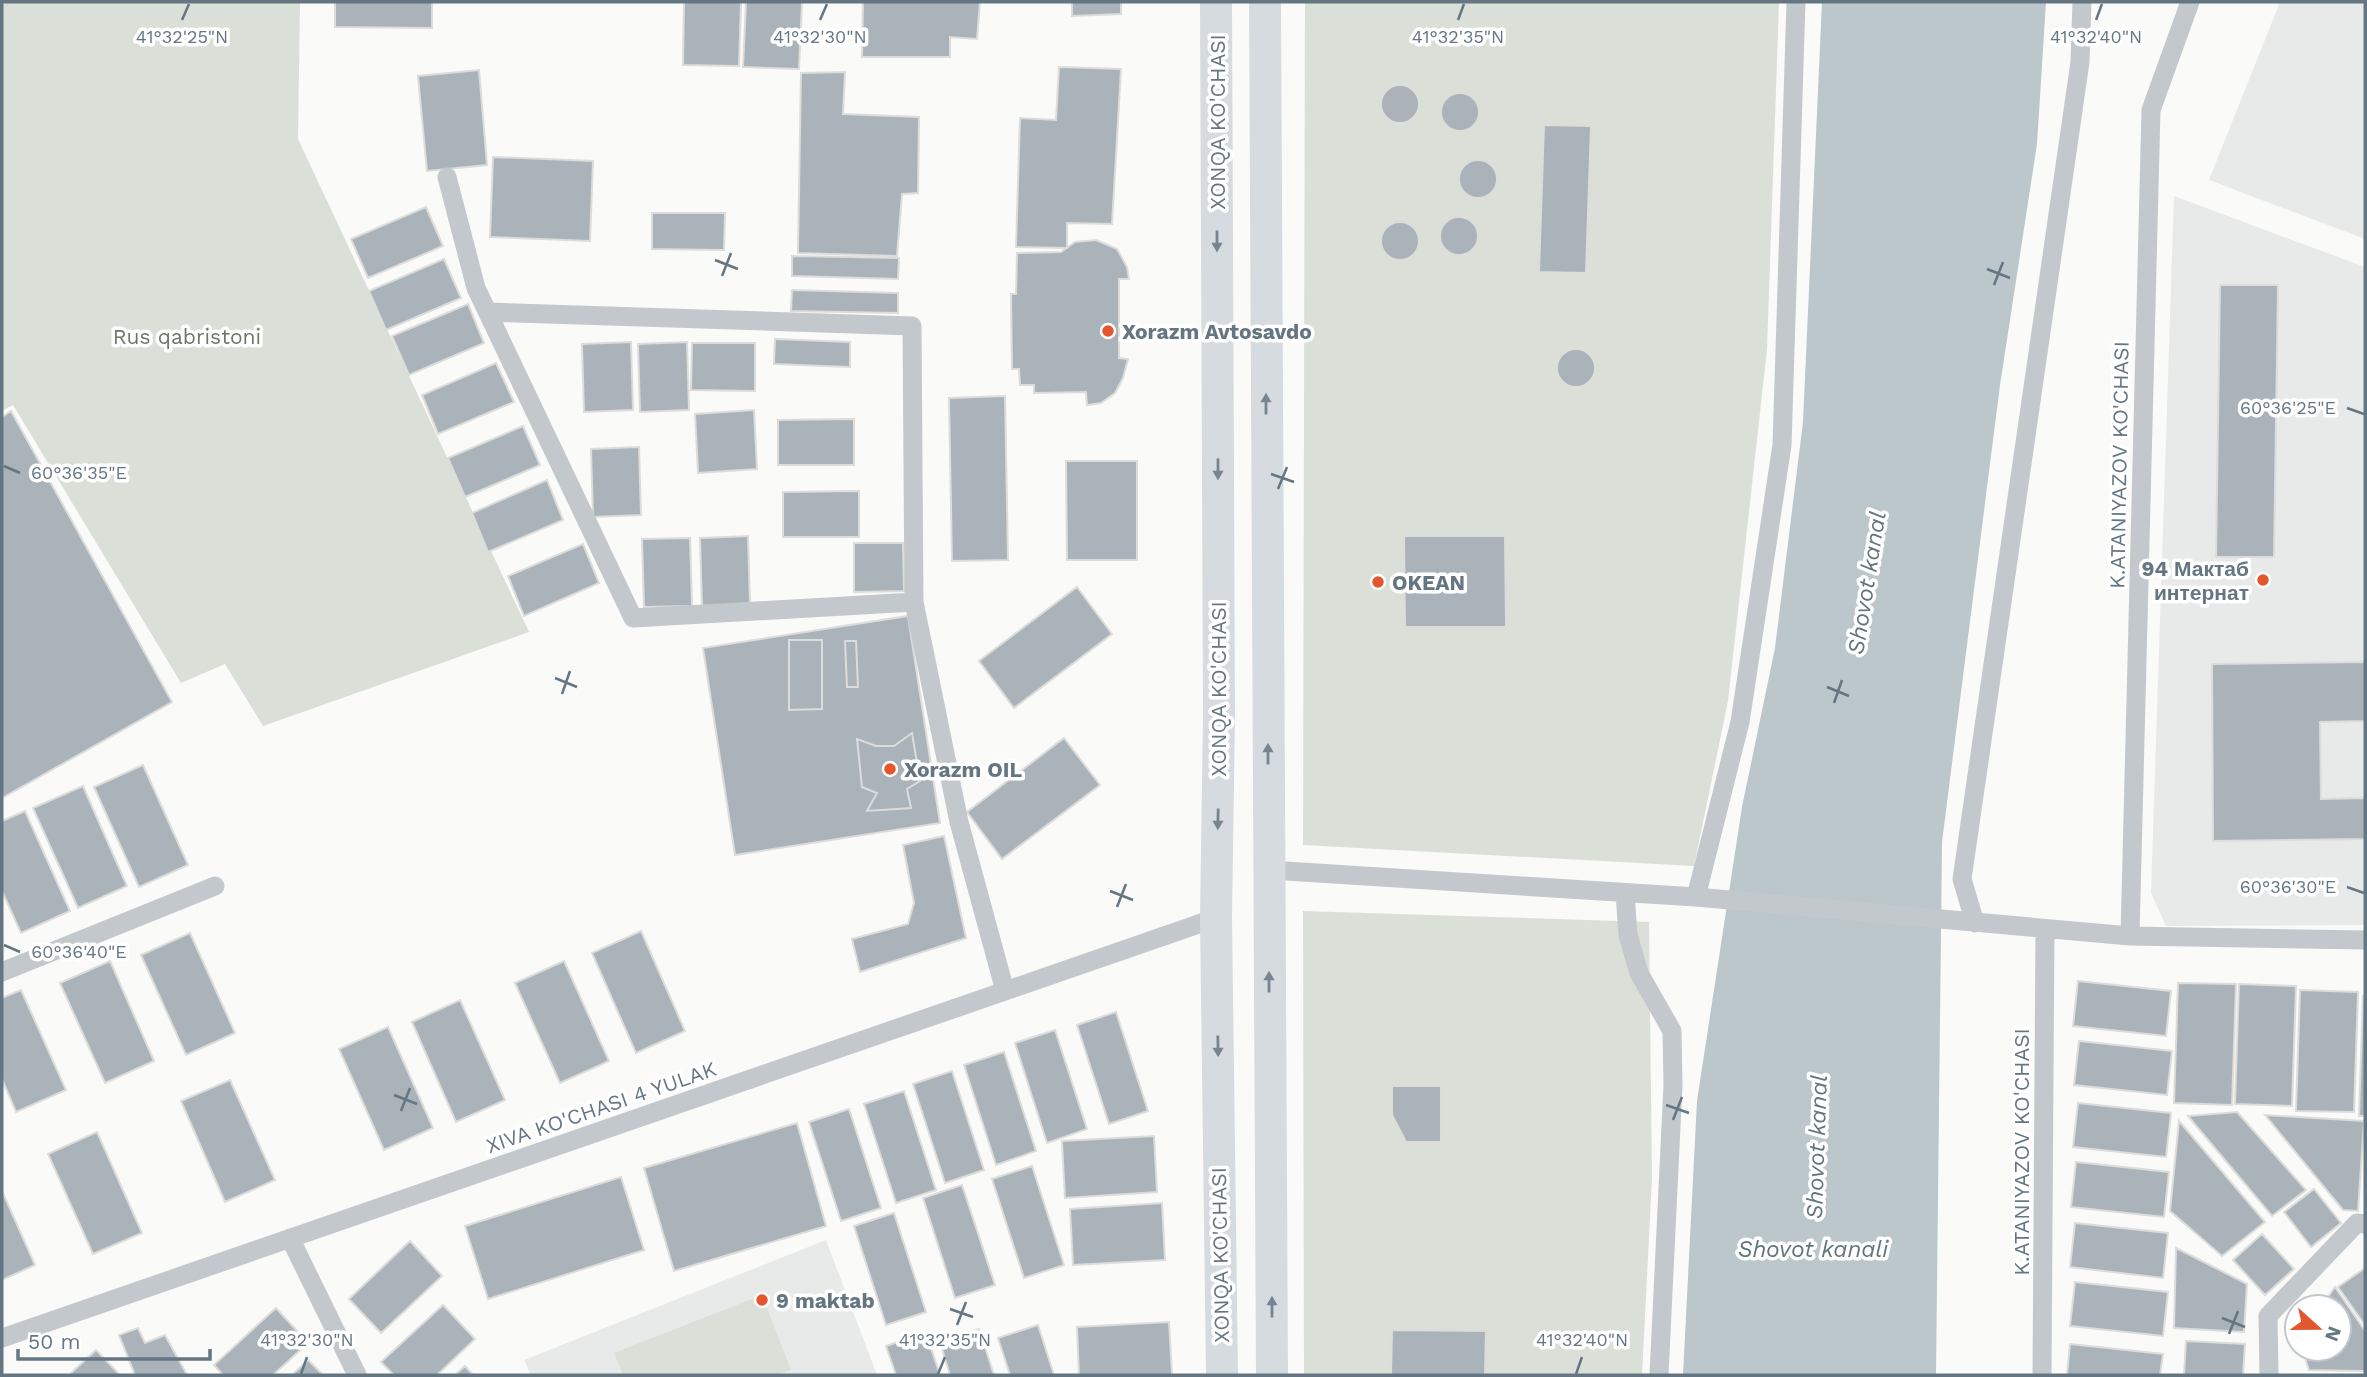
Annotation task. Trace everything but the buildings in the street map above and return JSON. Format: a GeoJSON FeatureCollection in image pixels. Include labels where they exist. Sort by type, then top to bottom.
{"type":"FeatureCollection","features":[{"type":"Feature","properties":{"kind":"main road","name":"XONQA KO'CHASI"},"geometry":{"type":"LineString","coordinates":[[1216,2],[1219,715],[1216,918],[1222,1375]]}},
{"type":"Feature","properties":{"kind":"main road"},"geometry":{"type":"LineString","coordinates":[[1265,2],[1272,1375]]}},
{"type":"Feature","properties":{"kind":"street"},"geometry":{"type":"LineString","coordinates":[[1696,897],[1740,722],[1782,445],[1796,2]]}},
{"type":"Feature","properties":{"kind":"street"},"geometry":{"type":"LineString","coordinates":[[1975,923],[1962,879],[2080,62],[2082,2]]}},
{"type":"Feature","properties":{"kind":"street","name":"K.ATANIYAZOV KO'CHASI"},"geometry":{"type":"LineString","coordinates":[[2130,936],[2151,110],[2190,2]]}},
{"type":"Feature","properties":{"kind":"street"},"geometry":{"type":"LineString","coordinates":[[447,177],[476,288],[633,618],[914,603]]}},
{"type":"Feature","properties":{"kind":"street"},"geometry":{"type":"LineString","coordinates":[[488,312],[912,326],[914,603],[959,822],[1004,991]]}},
{"type":"Feature","properties":{"kind":"street"},"geometry":{"type":"LineString","coordinates":[[1269,870],[1696,897],[2130,936],[2365,940]]}},
{"type":"Feature","properties":{"kind":"street"},"geometry":{"type":"LineString","coordinates":[[2,972],[215,886]]}},
{"type":"Feature","properties":{"kind":"street"},"geometry":{"type":"LineString","coordinates":[[1625,893],[1629,935],[1639,973],[1672,1031],[1659,1375]]}},
{"type":"Feature","properties":{"kind":"street","name":"XIVA KO'CHASI 4 YULAK"},"geometry":{"type":"LineString","coordinates":[[2,1338],[1216,918]]}},
{"type":"Feature","properties":{"kind":"street","name":"K.ATANIYAZOV KO'CHASI"},"geometry":{"type":"LineString","coordinates":[[2042,1375],[2045,929]]}},
{"type":"Feature","properties":{"kind":"street"},"geometry":{"type":"LineString","coordinates":[[2269,1375],[2268,1316],[2357,1223],[2365,1224]]}},
{"type":"Feature","properties":{"kind":"street"},"geometry":{"type":"LineString","coordinates":[[290,1238],[357,1375]]}},
{"type":"Feature","properties":{"kind":"shaded area"},"geometry":{"type":"Polygon","coordinates":[[[2280,2],[2365,2],[2365,239],[2209,180],[2280,2]]]}},
{"type":"Feature","properties":{"kind":"shaded area","name":"94 Мактаб интернат"},"geometry":{"type":"Polygon","coordinates":[[[2174,196],[2365,267],[2365,925],[2166,926],[2151,893],[2174,196]]]}},
{"type":"Feature","properties":{"kind":"shaded area","name":"9 maktab"},"geometry":{"type":"Polygon","coordinates":[[[826,1240],[877,1375],[531,1375],[524,1360],[826,1240]]]}},
{"type":"Feature","properties":{"kind":"green space","name":"Rus qabristoni"},"geometry":{"type":"Polygon","coordinates":[[[2,2],[300,2],[298,139],[529,632],[263,726],[225,664],[181,683],[13,405],[2,411],[2,2]]]}},
{"type":"Feature","properties":{"kind":"green space"},"geometry":{"type":"Polygon","coordinates":[[[1305,2],[1779,2],[1767,349],[1728,701],[1694,866],[1303,845],[1305,2]]]}},
{"type":"Feature","properties":{"kind":"green space"},"geometry":{"type":"Polygon","coordinates":[[[1303,911],[1649,922],[1652,1178],[1642,1375],[1304,1375],[1303,911]]]}},
{"type":"Feature","properties":{"kind":"green space"},"geometry":{"type":"Polygon","coordinates":[[[762,1295],[791,1370],[776,1375],[623,1375],[614,1353],[762,1295]]]}},
{"type":"Feature","properties":{"kind":"water","name":"Shovot kanali"},"geometry":{"type":"Polygon","coordinates":[[[1822,2],[2046,2],[2037,144],[2000,385],[1942,842],[1936,1375],[1683,1375],[1697,1101],[1742,807],[1775,648],[1803,422],[1822,2]]]}},
{"type":"Feature","properties":{"kind":"place","name":"Xorazm Avtosavdo"},"geometry":{"type":"Point","coordinates":[1108,331]}},
{"type":"Feature","properties":{"kind":"place","name":"94 Мактаб интернат"},"geometry":{"type":"Point","coordinates":[2263,580]}},
{"type":"Feature","properties":{"kind":"place","name":"OKEAN"},"geometry":{"type":"Point","coordinates":[1378,582]}},
{"type":"Feature","properties":{"kind":"place","name":"Xorazm OIL"},"geometry":{"type":"Point","coordinates":[890,769]}},
{"type":"Feature","properties":{"kind":"place","name":"9 maktab"},"geometry":{"type":"Point","coordinates":[762,1300]}},
{"type":"Feature","properties":{"kind":"water label","name":"Shovot kanal"},"geometry":{"type":"Point","coordinates":[1867,583]}},
{"type":"Feature","properties":{"kind":"water label","name":"Shovot kanal"},"geometry":{"type":"Point","coordinates":[1817,1147]}}]}
